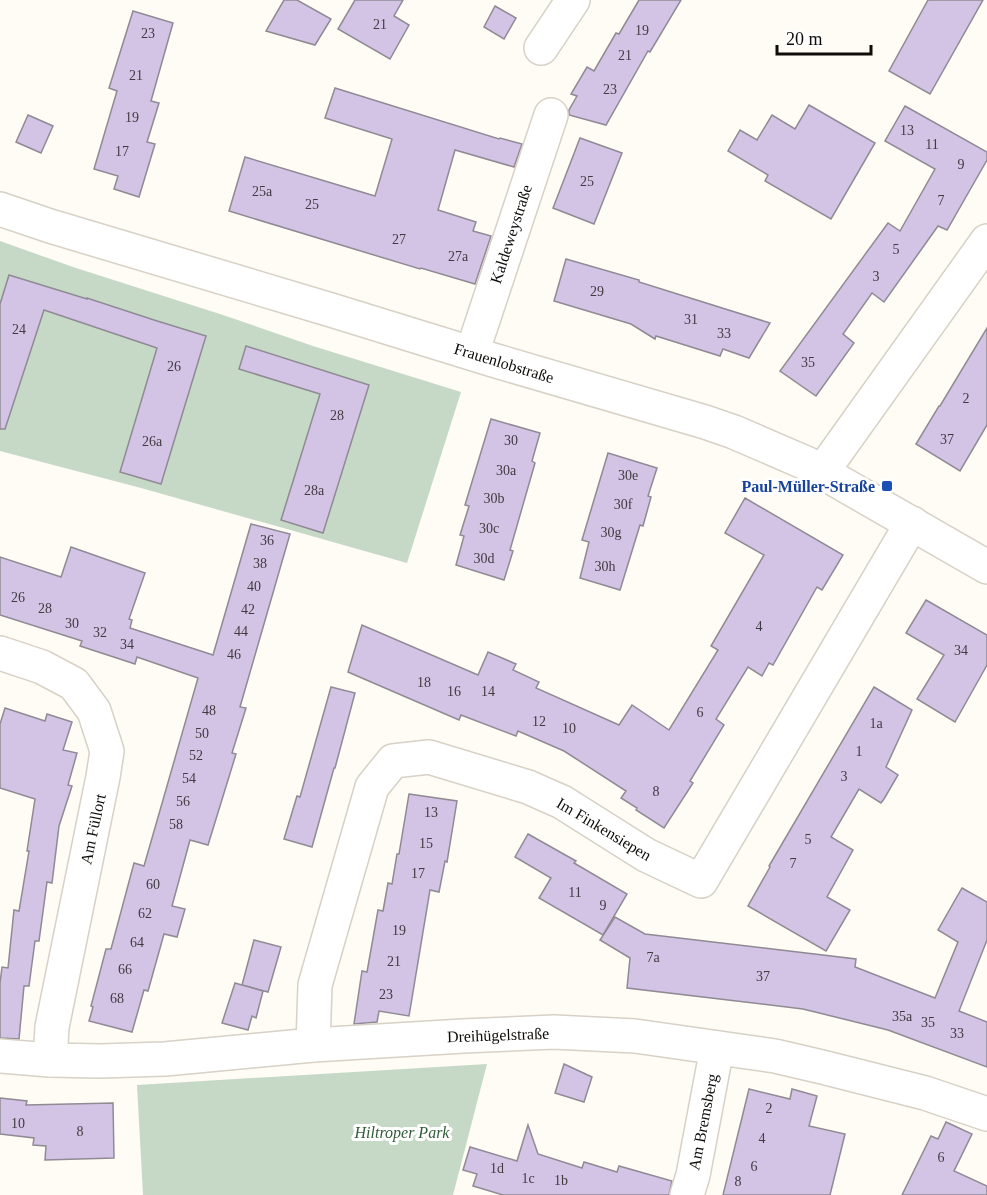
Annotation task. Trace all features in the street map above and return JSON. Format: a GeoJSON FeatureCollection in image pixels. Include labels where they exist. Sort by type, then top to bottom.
{"type":"FeatureCollection","features":[{"type":"Feature","properties":{"kind":"street"},"geometry":{"type":"LineString","coordinates":[[541,48],[573,0]]}},
{"type":"Feature","properties":{"kind":"street","name":"Kaldeweystraße"},"geometry":{"type":"LineString","coordinates":[[472,353],[551,115]]}},
{"type":"Feature","properties":{"kind":"street","name":"Frauenlobstraße"},"geometry":{"type":"LineString","coordinates":[[0,208],[50,226],[705,422],[797,459],[987,567]]}},
{"type":"Feature","properties":{"kind":"street"},"geometry":{"type":"LineString","coordinates":[[822,472],[987,241]]}},
{"type":"Feature","properties":{"kind":"street","name":"Im Finkensiepen"},"geometry":{"type":"LineString","coordinates":[[313,1045],[315,985],[372,787],[393,761],[429,757],[528,787],[562,802],[646,855],[701,881],[912,523]]}},
{"type":"Feature","properties":{"kind":"street","name":"Am Füllort"},"geometry":{"type":"LineString","coordinates":[[0,653],[42,667],[74,684],[94,711],[106,751],[104,777],[52,1028],[50,1060]]}},
{"type":"Feature","properties":{"kind":"street","name":"Dreihügelstraße"},"geometry":{"type":"LineString","coordinates":[[0,1056],[100,1061],[165,1059],[313,1045],[463,1036],[554,1032],[635,1036],[775,1056],[822,1066],[925,1093],[987,1114]]}},
{"type":"Feature","properties":{"kind":"street","name":"Am Bremsberg"},"geometry":{"type":"LineString","coordinates":[[687,1195],[693,1175],[717,1048]]}},
{"type":"Feature","properties":{"kind":"green space"},"geometry":{"type":"Polygon","coordinates":[[[0,241],[313,346],[461,392],[407,563],[0,451],[0,241]]]}},
{"type":"Feature","properties":{"kind":"green space","name":"Hiltroper Park"},"geometry":{"type":"Polygon","coordinates":[[[487,1064],[453,1195],[143,1195],[137,1085],[487,1064]]]}},
{"type":"Feature","properties":{"kind":"building"},"geometry":{"type":"Polygon","coordinates":[[[284,0],[297,0],[331,19],[315,45],[266,31],[284,0]]]}},
{"type":"Feature","properties":{"kind":"building"},"geometry":{"type":"Polygon","coordinates":[[[355,0],[403,0],[394,16],[409,25],[390,59],[338,29],[355,0]]]}},
{"type":"Feature","properties":{"kind":"building"},"geometry":{"type":"Polygon","coordinates":[[[639,0],[681,0],[650,52],[648,51],[606,125],[569,115],[569,110],[577,96],[571,94],[587,67],[594,71],[639,0]]]}},
{"type":"Feature","properties":{"kind":"building"},"geometry":{"type":"Polygon","coordinates":[[[928,0],[983,0],[930,94],[889,71],[928,0]]]}},
{"type":"Feature","properties":{"kind":"building"},"geometry":{"type":"Polygon","coordinates":[[[495,6],[516,18],[504,39],[484,27],[495,6]]]}},
{"type":"Feature","properties":{"kind":"building"},"geometry":{"type":"Polygon","coordinates":[[[133,11],[173,23],[151,101],[159,103],[147,142],[155,144],[139,197],[114,189],[118,176],[94,169],[117,91],[109,88],[133,11]]]}},
{"type":"Feature","properties":{"kind":"building"},"geometry":{"type":"Polygon","coordinates":[[[335,88],[499,139],[522,144],[514,167],[455,150],[438,210],[476,222],[473,231],[491,236],[475,284],[229,211],[245,157],[375,196],[392,139],[325,118],[335,88]]]}},
{"type":"Feature","properties":{"kind":"building"},"geometry":{"type":"Polygon","coordinates":[[[809,105],[875,143],[831,219],[765,181],[768,175],[728,151],[740,130],[757,140],[772,115],[795,129],[809,105]]]}},
{"type":"Feature","properties":{"kind":"building"},"geometry":{"type":"Polygon","coordinates":[[[905,106],[987,152],[987,160],[947,230],[938,226],[884,302],[872,293],[843,334],[854,343],[816,396],[780,371],[888,223],[900,231],[935,169],[885,141],[905,106]]]}},
{"type":"Feature","properties":{"kind":"building"},"geometry":{"type":"Polygon","coordinates":[[[28,115],[53,126],[41,153],[16,142],[28,115]]]}},
{"type":"Feature","properties":{"kind":"building"},"geometry":{"type":"Polygon","coordinates":[[[580,138],[622,153],[594,224],[553,208],[580,138]]]}},
{"type":"Feature","properties":{"kind":"building"},"geometry":{"type":"Polygon","coordinates":[[[566,259],[639,280],[639,282],[770,323],[749,358],[723,349],[720,356],[656,336],[655,339],[631,324],[554,301],[566,259]]]}},
{"type":"Feature","properties":{"kind":"building"},"geometry":{"type":"Polygon","coordinates":[[[9,275],[206,336],[161,484],[120,472],[157,348],[44,310],[5,429],[0,429],[0,304],[9,275]]]}},
{"type":"Feature","properties":{"kind":"building"},"geometry":{"type":"Polygon","coordinates":[[[987,328],[987,425],[960,471],[916,444],[987,328]]]}},
{"type":"Feature","properties":{"kind":"building"},"geometry":{"type":"Polygon","coordinates":[[[246,346],[369,385],[323,533],[281,520],[320,394],[239,369],[246,346]]]}},
{"type":"Feature","properties":{"kind":"building"},"geometry":{"type":"Polygon","coordinates":[[[491,419],[540,433],[532,461],[535,463],[510,550],[513,551],[504,580],[456,565],[464,536],[460,535],[469,506],[465,505],[491,419]]]}},
{"type":"Feature","properties":{"kind":"building"},"geometry":{"type":"Polygon","coordinates":[[[608,453],[657,468],[648,496],[651,497],[643,526],[640,525],[620,590],[580,578],[589,542],[582,540],[608,453]]]}},
{"type":"Feature","properties":{"kind":"building"},"geometry":{"type":"Polygon","coordinates":[[[745,498],[843,555],[822,590],[817,587],[773,665],[769,663],[762,676],[748,667],[716,719],[724,725],[690,781],[693,783],[664,828],[621,798],[626,791],[564,751],[518,731],[516,736],[461,715],[459,720],[348,672],[362,625],[478,675],[488,652],[516,664],[513,670],[539,682],[536,688],[619,725],[632,705],[669,730],[718,650],[711,646],[764,555],[725,533],[745,498]]]}},
{"type":"Feature","properties":{"kind":"building"},"geometry":{"type":"Polygon","coordinates":[[[251,524],[290,534],[240,707],[246,708],[232,753],[236,754],[208,845],[190,840],[172,906],[185,909],[177,937],[164,934],[148,991],[144,990],[132,1032],[89,1021],[106,949],[111,949],[134,863],[144,866],[198,678],[137,657],[135,664],[80,646],[82,641],[0,615],[0,557],[61,577],[71,547],[145,573],[129,619],[132,620],[130,628],[213,655],[251,524]]]}},
{"type":"Feature","properties":{"kind":"building"},"geometry":{"type":"Polygon","coordinates":[[[926,600],[987,635],[987,665],[955,722],[917,699],[944,655],[906,633],[926,600]]]}},
{"type":"Feature","properties":{"kind":"building"},"geometry":{"type":"Polygon","coordinates":[[[331,687],[355,693],[312,847],[284,839],[297,796],[300,797],[331,687]]]}},
{"type":"Feature","properties":{"kind":"building"},"geometry":{"type":"Polygon","coordinates":[[[874,687],[912,710],[886,767],[898,775],[884,799],[881,803],[859,789],[831,837],[853,850],[827,897],[850,910],[826,951],[748,906],[874,687]]]}},
{"type":"Feature","properties":{"kind":"building"},"geometry":{"type":"Polygon","coordinates":[[[5,708],[45,721],[47,714],[72,722],[63,750],[77,753],[68,785],[72,786],[59,826],[52,883],[47,882],[39,941],[35,941],[29,986],[24,986],[19,1039],[0,1038],[0,983],[2,967],[8,968],[14,910],[19,911],[35,799],[0,788],[0,724],[5,708]]]}},
{"type":"Feature","properties":{"kind":"building"},"geometry":{"type":"Polygon","coordinates":[[[409,794],[457,801],[447,862],[445,861],[439,892],[430,890],[409,1016],[379,1011],[377,1022],[354,1024],[362,971],[367,972],[378,910],[383,911],[388,883],[392,884],[409,794]]]}},
{"type":"Feature","properties":{"kind":"building"},"geometry":{"type":"Polygon","coordinates":[[[528,834],[627,894],[603,935],[539,898],[551,878],[515,857],[528,834]]]}},
{"type":"Feature","properties":{"kind":"building"},"geometry":{"type":"Polygon","coordinates":[[[962,888],[987,902],[987,940],[959,1011],[987,1022],[987,1067],[888,1030],[803,1009],[627,988],[630,958],[600,940],[615,917],[645,934],[856,959],[855,967],[935,998],[958,942],[938,930],[962,888]]]}},
{"type":"Feature","properties":{"kind":"building"},"geometry":{"type":"Polygon","coordinates":[[[254,940],[281,947],[268,992],[242,985],[254,940]]]}},
{"type":"Feature","properties":{"kind":"building"},"geometry":{"type":"Polygon","coordinates":[[[235,983],[263,991],[256,1018],[252,1016],[248,1030],[222,1023],[235,983]]]}},
{"type":"Feature","properties":{"kind":"building"},"geometry":{"type":"Polygon","coordinates":[[[564,1064],[592,1077],[584,1102],[555,1093],[564,1064]]]}},
{"type":"Feature","properties":{"kind":"building"},"geometry":{"type":"Polygon","coordinates":[[[749,1089],[790,1099],[792,1089],[817,1096],[809,1126],[845,1134],[830,1195],[723,1195],[749,1089]]]}},
{"type":"Feature","properties":{"kind":"building"},"geometry":{"type":"Polygon","coordinates":[[[0,1098],[27,1101],[26,1105],[113,1103],[114,1158],[45,1160],[46,1146],[33,1145],[34,1138],[0,1134],[0,1098]]]}},
{"type":"Feature","properties":{"kind":"building"},"geometry":{"type":"Polygon","coordinates":[[[946,1122],[972,1134],[954,1171],[987,1186],[987,1195],[902,1195],[931,1136],[938,1139],[946,1122]]]}},
{"type":"Feature","properties":{"kind":"building"},"geometry":{"type":"Polygon","coordinates":[[[528,1125],[538,1154],[582,1168],[584,1162],[617,1172],[619,1166],[672,1181],[669,1195],[503,1195],[473,1186],[477,1174],[463,1170],[470,1147],[517,1161],[528,1125]]]}},
{"type":"Feature","properties":{"kind":"place","name":"Paul-Müller-Straße"},"geometry":{"type":"Point","coordinates":[887,486]}}]}
